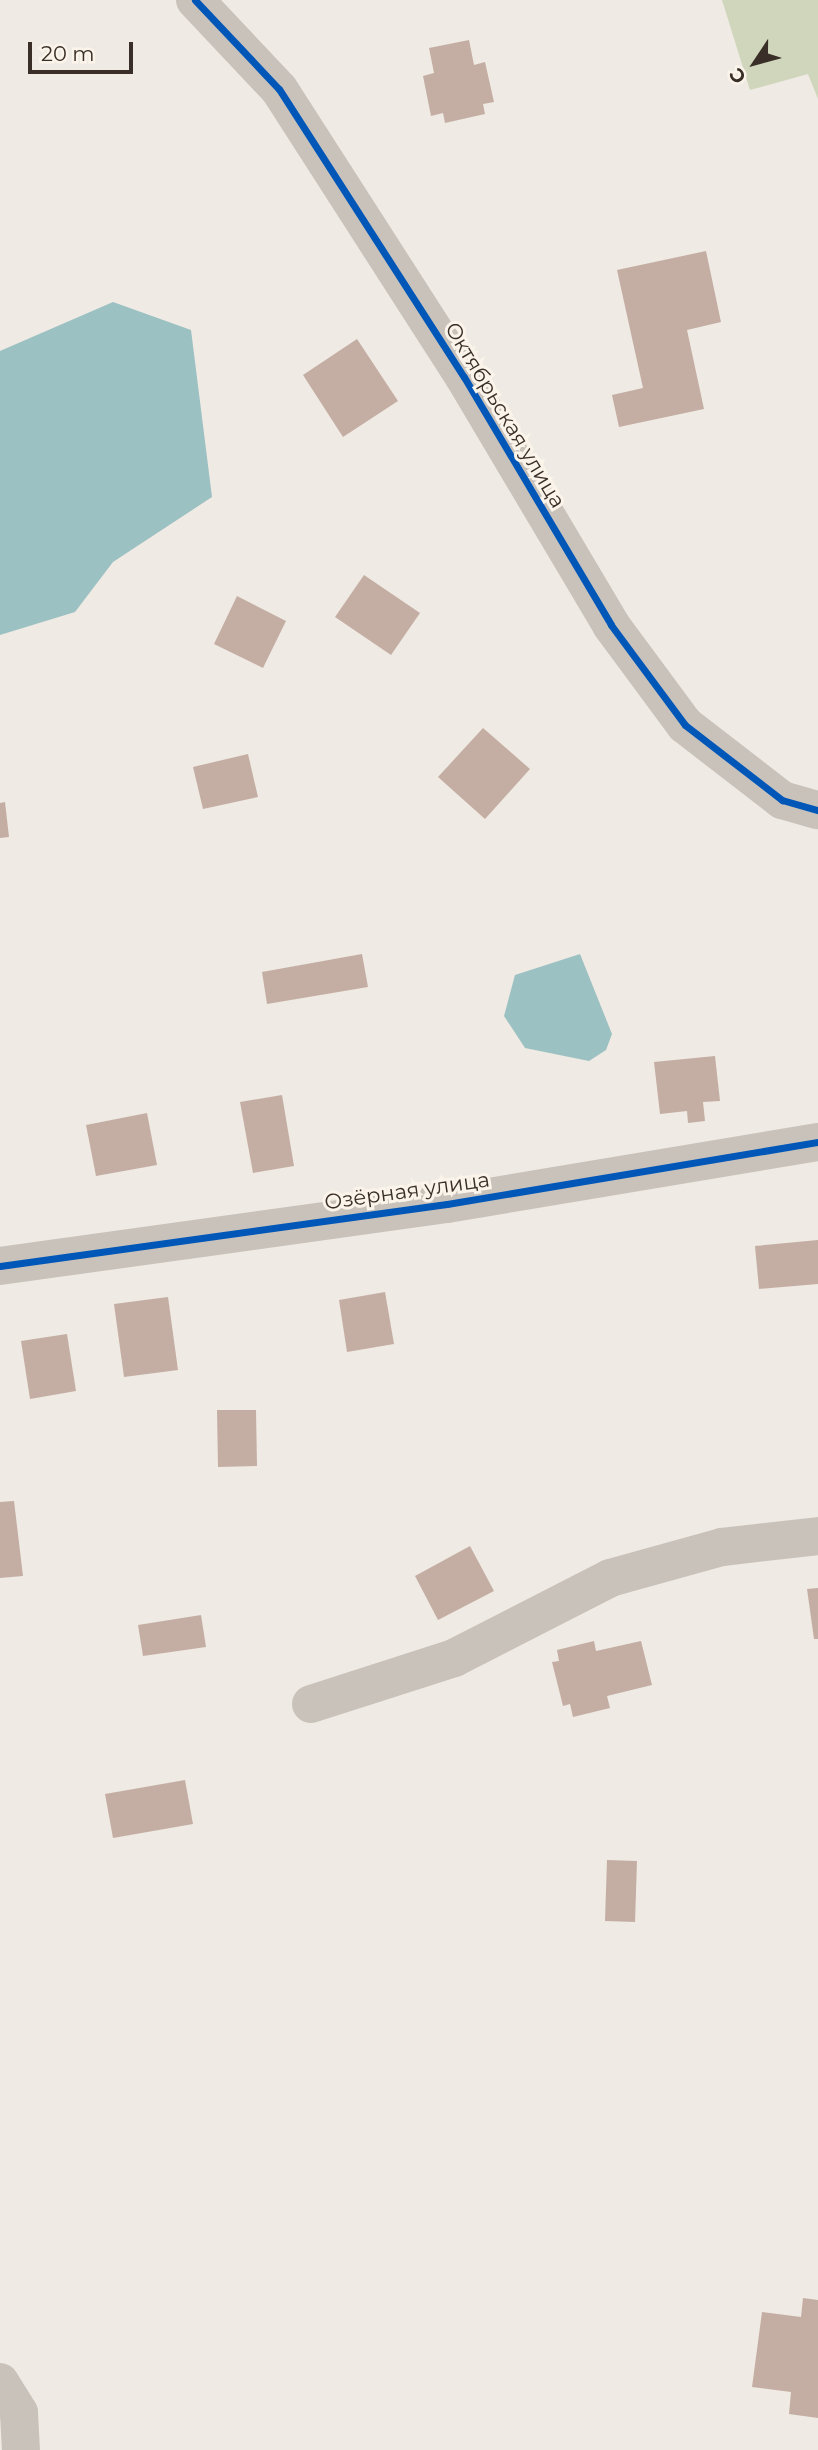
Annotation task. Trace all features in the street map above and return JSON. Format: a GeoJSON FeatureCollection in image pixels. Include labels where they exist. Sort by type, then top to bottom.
{"type":"FeatureCollection","features":[{"type":"Feature","properties":{"kind":"street","name":"Октябрьская улица"},"geometry":{"type":"LineString","coordinates":[[195,0],[279,89],[464,377],[611,625],[685,724],[782,800],[818,810]]}},
{"type":"Feature","properties":{"kind":"street","name":"Озёрная улица"},"geometry":{"type":"LineString","coordinates":[[0,1266],[447,1204],[818,1142]]}},
{"type":"Feature","properties":{"kind":"street"},"geometry":{"type":"LineString","coordinates":[[311,1704],[454,1658],[610,1578],[722,1547],[818,1536]]}},
{"type":"Feature","properties":{"kind":"street"},"geometry":{"type":"LineString","coordinates":[[0,2382],[19,2413],[21,2450]]}},
{"type":"Feature","properties":{"kind":"green space"},"geometry":{"type":"Polygon","coordinates":[[[722,0],[818,0],[818,99],[808,74],[750,90],[722,0]]]}},
{"type":"Feature","properties":{"kind":"water"},"geometry":{"type":"Polygon","coordinates":[[[113,302],[191,330],[212,497],[113,562],[75,612],[0,635],[0,351],[113,302]]]}},
{"type":"Feature","properties":{"kind":"water"},"geometry":{"type":"Polygon","coordinates":[[[580,954],[612,1034],[606,1050],[589,1061],[525,1048],[504,1016],[515,975],[580,954]]]}},
{"type":"Feature","properties":{"kind":"building"},"geometry":{"type":"Polygon","coordinates":[[[469,40],[474,65],[485,62],[494,102],[483,104],[485,114],[445,123],[443,113],[431,116],[423,76],[434,73],[429,48],[469,40]]]}},
{"type":"Feature","properties":{"kind":"building"},"geometry":{"type":"Polygon","coordinates":[[[706,251],[721,322],[687,330],[704,409],[619,427],[612,395],[643,388],[617,270],[706,251]]]}},
{"type":"Feature","properties":{"kind":"building"},"geometry":{"type":"Polygon","coordinates":[[[357,339],[398,401],[343,437],[303,375],[357,339]]]}},
{"type":"Feature","properties":{"kind":"building"},"geometry":{"type":"Polygon","coordinates":[[[364,575],[420,613],[391,655],[335,617],[364,575]]]}},
{"type":"Feature","properties":{"kind":"building"},"geometry":{"type":"Polygon","coordinates":[[[237,596],[286,621],[263,668],[214,644],[237,596]]]}},
{"type":"Feature","properties":{"kind":"building"},"geometry":{"type":"Polygon","coordinates":[[[483,728],[530,769],[485,819],[438,777],[483,728]]]}},
{"type":"Feature","properties":{"kind":"building"},"geometry":{"type":"Polygon","coordinates":[[[248,754],[258,797],[203,809],[193,767],[248,754]]]}},
{"type":"Feature","properties":{"kind":"building"},"geometry":{"type":"Polygon","coordinates":[[[5,802],[9,837],[0,838],[0,803],[5,802]]]}},
{"type":"Feature","properties":{"kind":"building"},"geometry":{"type":"Polygon","coordinates":[[[362,954],[368,987],[267,1004],[262,972],[362,954]]]}},
{"type":"Feature","properties":{"kind":"building"},"geometry":{"type":"Polygon","coordinates":[[[715,1056],[720,1101],[703,1102],[705,1121],[688,1123],[687,1111],[660,1114],[654,1062],[715,1056]]]}},
{"type":"Feature","properties":{"kind":"building"},"geometry":{"type":"Polygon","coordinates":[[[282,1095],[294,1166],[253,1173],[240,1102],[282,1095]]]}},
{"type":"Feature","properties":{"kind":"building"},"geometry":{"type":"Polygon","coordinates":[[[147,1113],[157,1165],[96,1176],[86,1125],[147,1113]]]}},
{"type":"Feature","properties":{"kind":"building"},"geometry":{"type":"Polygon","coordinates":[[[818,1240],[818,1284],[759,1289],[755,1246],[818,1240]]]}},
{"type":"Feature","properties":{"kind":"building"},"geometry":{"type":"Polygon","coordinates":[[[385,1292],[394,1344],[347,1352],[339,1300],[385,1292]]]}},
{"type":"Feature","properties":{"kind":"building"},"geometry":{"type":"Polygon","coordinates":[[[168,1297],[178,1370],[124,1377],[114,1304],[168,1297]]]}},
{"type":"Feature","properties":{"kind":"building"},"geometry":{"type":"Polygon","coordinates":[[[67,1334],[76,1391],[30,1399],[21,1341],[67,1334]]]}},
{"type":"Feature","properties":{"kind":"building"},"geometry":{"type":"Polygon","coordinates":[[[217,1410],[256,1410],[257,1466],[218,1467],[217,1410]]]}},
{"type":"Feature","properties":{"kind":"building"},"geometry":{"type":"Polygon","coordinates":[[[14,1501],[23,1576],[0,1578],[0,1502],[14,1501]]]}},
{"type":"Feature","properties":{"kind":"building"},"geometry":{"type":"Polygon","coordinates":[[[470,1546],[494,1591],[438,1620],[415,1576],[470,1546]]]}},
{"type":"Feature","properties":{"kind":"building"},"geometry":{"type":"Polygon","coordinates":[[[818,1588],[818,1639],[814,1639],[807,1589],[818,1588]]]}},
{"type":"Feature","properties":{"kind":"building"},"geometry":{"type":"Polygon","coordinates":[[[201,1615],[206,1647],[143,1656],[138,1625],[201,1615]]]}},
{"type":"Feature","properties":{"kind":"building"},"geometry":{"type":"Polygon","coordinates":[[[594,1641],[596,1651],[641,1641],[652,1685],[607,1696],[610,1708],[573,1717],[570,1704],[563,1706],[552,1662],[559,1661],[557,1650],[594,1641]]]}},
{"type":"Feature","properties":{"kind":"building"},"geometry":{"type":"Polygon","coordinates":[[[185,1780],[193,1824],[113,1838],[105,1794],[185,1780]]]}},
{"type":"Feature","properties":{"kind":"building"},"geometry":{"type":"Polygon","coordinates":[[[607,1860],[637,1861],[635,1922],[605,1921],[607,1860]]]}},
{"type":"Feature","properties":{"kind":"building"},"geometry":{"type":"Polygon","coordinates":[[[803,2298],[818,2300],[818,2418],[789,2414],[791,2392],[752,2387],[762,2312],[801,2317],[803,2298]]]}},
{"type":"Feature","properties":{"kind":"cycle path"},"geometry":{"type":"LineString","coordinates":[[195,0],[279,89],[464,377],[611,625],[685,725],[782,800],[818,810]]}},
{"type":"Feature","properties":{"kind":"cycle path"},"geometry":{"type":"LineString","coordinates":[[0,1266],[447,1204],[818,1142]]}}]}
